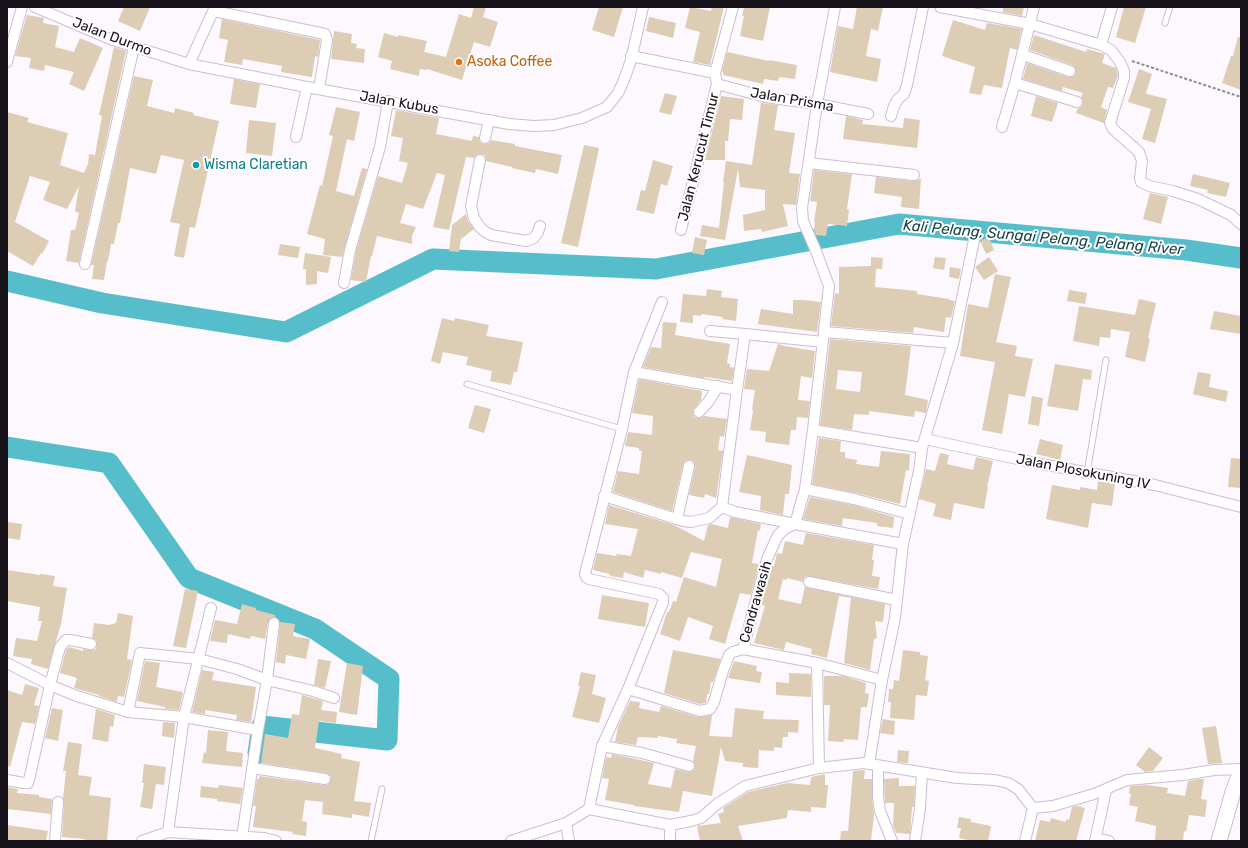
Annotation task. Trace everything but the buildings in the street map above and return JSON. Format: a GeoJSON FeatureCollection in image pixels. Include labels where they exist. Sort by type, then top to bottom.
{"type":"FeatureCollection","features":[{"type":"Feature","properties":{"kind":"street"},"geometry":{"type":"LineString","coordinates":[[7,62],[22,7]]}},
{"type":"Feature","properties":{"kind":"street","name":"Jalan Durmo"},"geometry":{"type":"LineString","coordinates":[[35,7],[110,39],[189,64]]}},
{"type":"Feature","properties":{"kind":"street"},"geometry":{"type":"LineString","coordinates":[[717,84],[715,72],[733,7]]}},
{"type":"Feature","properties":{"kind":"street"},"geometry":{"type":"LineString","coordinates":[[795,524],[805,489],[829,286],[803,221],[802,208],[817,104],[835,7]]}},
{"type":"Feature","properties":{"kind":"street"},"geometry":{"type":"LineString","coordinates":[[891,116],[894,106],[898,99],[904,94],[907,85],[923,7]]}},
{"type":"Feature","properties":{"kind":"street"},"geometry":{"type":"LineString","coordinates":[[940,7],[1030,24],[1101,45],[1110,50],[1120,62],[1124,72],[1124,78],[1110,118],[1110,122],[1113,129],[1139,152],[1142,161],[1141,182],[1149,186],[1173,191],[1198,199],[1230,215],[1241,224]]}},
{"type":"Feature","properties":{"kind":"street"},"geometry":{"type":"LineString","coordinates":[[1002,127],[1023,55],[1034,7]]}},
{"type":"Feature","properties":{"kind":"street"},"geometry":{"type":"LineString","coordinates":[[1101,45],[1112,7]]}},
{"type":"Feature","properties":{"kind":"street"},"geometry":{"type":"LineString","coordinates":[[189,64],[215,9],[325,34],[327,40],[319,89]]}},
{"type":"Feature","properties":{"kind":"street"},"geometry":{"type":"LineString","coordinates":[[642,10],[638,32],[631,56],[715,72]]}},
{"type":"Feature","properties":{"kind":"street"},"geometry":{"type":"LineString","coordinates":[[85,264],[134,47]]}},
{"type":"Feature","properties":{"kind":"street"},"geometry":{"type":"LineString","coordinates":[[1023,55],[1070,71]]}},
{"type":"Feature","properties":{"kind":"street","name":"Jalan Kubus"},"geometry":{"type":"LineString","coordinates":[[189,64],[488,120],[515,124],[554,126],[582,118],[607,107],[618,93],[631,56]]}},
{"type":"Feature","properties":{"kind":"street"},"geometry":{"type":"LineString","coordinates":[[1015,83],[1077,102]]}},
{"type":"Feature","properties":{"kind":"street","name":"Jalan Prisma"},"geometry":{"type":"LineString","coordinates":[[717,84],[765,97],[817,104],[868,114]]}},
{"type":"Feature","properties":{"kind":"street","name":"Jalan Kerucut Timur"},"geometry":{"type":"LineString","coordinates":[[681,230],[717,84]]}},
{"type":"Feature","properties":{"kind":"street"},"geometry":{"type":"LineString","coordinates":[[296,137],[307,87]]}},
{"type":"Feature","properties":{"kind":"street"},"geometry":{"type":"LineString","coordinates":[[344,283],[350,250],[378,153],[388,101]]}},
{"type":"Feature","properties":{"kind":"street"},"geometry":{"type":"LineString","coordinates":[[485,138],[488,120]]}},
{"type":"Feature","properties":{"kind":"street"},"geometry":{"type":"LineString","coordinates":[[480,160],[471,206],[474,218],[479,226],[491,235],[526,241],[534,238],[540,226]]}},
{"type":"Feature","properties":{"kind":"street"},"geometry":{"type":"LineString","coordinates":[[809,163],[914,175]]}},
{"type":"Feature","properties":{"kind":"street"},"geometry":{"type":"LineString","coordinates":[[864,763],[868,762],[870,758],[882,680],[898,600],[903,544],[924,444],[952,343],[974,240]]}},
{"type":"Feature","properties":{"kind":"street"},"geometry":{"type":"LineString","coordinates":[[589,809],[602,746],[628,689],[663,602],[663,598],[659,594],[589,579],[586,577],[586,569],[622,428],[634,372],[662,302]]}},
{"type":"Feature","properties":{"kind":"street"},"geometry":{"type":"LineString","coordinates":[[710,331],[745,334],[952,343]]}},
{"type":"Feature","properties":{"kind":"street"},"geometry":{"type":"LineString","coordinates":[[604,496],[691,522],[709,518],[722,507],[745,334]]}},
{"type":"Feature","properties":{"kind":"street"},"geometry":{"type":"LineString","coordinates":[[634,372],[737,390]]}},
{"type":"Feature","properties":{"kind":"street"},"geometry":{"type":"LineString","coordinates":[[699,412],[709,401],[718,386]]}},
{"type":"Feature","properties":{"kind":"street","name":"Jalan Plosokuning IV"},"geometry":{"type":"LineString","coordinates":[[813,430],[924,444],[1155,485],[1241,507]]}},
{"type":"Feature","properties":{"kind":"street"},"geometry":{"type":"LineString","coordinates":[[677,519],[689,466]]}},
{"type":"Feature","properties":{"kind":"street"},"geometry":{"type":"LineString","coordinates":[[805,489],[854,499],[910,514]]}},
{"type":"Feature","properties":{"kind":"street"},"geometry":{"type":"LineString","coordinates":[[722,507],[735,512],[903,544]]}},
{"type":"Feature","properties":{"kind":"street","name":"Cendrawasih"},"geometry":{"type":"LineString","coordinates":[[628,689],[700,711],[710,709],[714,702],[729,655],[743,649],[766,559],[778,535],[786,528],[795,524]]}},
{"type":"Feature","properties":{"kind":"street"},"geometry":{"type":"LineString","coordinates":[[809,582],[898,600]]}},
{"type":"Feature","properties":{"kind":"street"},"geometry":{"type":"LineString","coordinates":[[168,832],[184,717],[211,608]]}},
{"type":"Feature","properties":{"kind":"street"},"geometry":{"type":"LineString","coordinates":[[242,837],[267,680],[274,623]]}},
{"type":"Feature","properties":{"kind":"street"},"geometry":{"type":"LineString","coordinates":[[7,780],[24,783],[28,782],[29,780],[50,685],[60,647],[63,642],[66,640],[74,640],[91,644]]}},
{"type":"Feature","properties":{"kind":"street"},"geometry":{"type":"LineString","coordinates":[[743,649],[817,663],[882,680]]}},
{"type":"Feature","properties":{"kind":"street"},"geometry":{"type":"LineString","coordinates":[[128,712],[140,653],[199,659],[236,669],[267,680],[313,691],[334,698]]}},
{"type":"Feature","properties":{"kind":"street"},"geometry":{"type":"LineString","coordinates":[[7,663],[50,685],[74,695],[128,712],[184,717],[258,730]]}},
{"type":"Feature","properties":{"kind":"street"},"geometry":{"type":"LineString","coordinates":[[817,663],[819,768]]}},
{"type":"Feature","properties":{"kind":"street"},"geometry":{"type":"LineString","coordinates":[[602,746],[642,753],[689,766]]}},
{"type":"Feature","properties":{"kind":"street"},"geometry":{"type":"LineString","coordinates":[[511,841],[566,823],[589,809],[670,824],[701,818],[717,804],[746,786],[819,768],[864,763],[922,773],[1008,783],[1018,789],[1033,808]]}},
{"type":"Feature","properties":{"kind":"street"},"geometry":{"type":"LineString","coordinates":[[878,766],[878,797],[880,811],[892,841]]}},
{"type":"Feature","properties":{"kind":"street"},"geometry":{"type":"LineString","coordinates":[[252,768],[325,780]]}},
{"type":"Feature","properties":{"kind":"street"},"geometry":{"type":"LineString","coordinates":[[1033,808],[1053,806],[1106,790],[1127,780],[1183,775],[1214,770],[1241,770],[1232,792],[1219,841]]}},
{"type":"Feature","properties":{"kind":"street"},"geometry":{"type":"LineString","coordinates":[[915,841],[920,808],[922,773]]}},
{"type":"Feature","properties":{"kind":"street"},"geometry":{"type":"LineString","coordinates":[[1106,790],[1096,839],[1109,841]]}},
{"type":"Feature","properties":{"kind":"street"},"geometry":{"type":"LineString","coordinates":[[55,841],[58,802]]}},
{"type":"Feature","properties":{"kind":"street"},"geometry":{"type":"LineString","coordinates":[[1025,841],[1033,808]]}},
{"type":"Feature","properties":{"kind":"street"},"geometry":{"type":"LineString","coordinates":[[566,823],[569,841]]}},
{"type":"Feature","properties":{"kind":"street"},"geometry":{"type":"LineString","coordinates":[[670,824],[670,841]]}},
{"type":"Feature","properties":{"kind":"street"},"geometry":{"type":"LineString","coordinates":[[142,841],[168,832],[264,838],[276,841]]}},
{"type":"Feature","properties":{"kind":"lane"},"geometry":{"type":"LineString","coordinates":[[1165,23],[1170,7]]}},
{"type":"Feature","properties":{"kind":"lane"},"geometry":{"type":"LineString","coordinates":[[1087,473],[1106,360]]}},
{"type":"Feature","properties":{"kind":"lane"},"geometry":{"type":"LineString","coordinates":[[467,384],[622,428]]}},
{"type":"Feature","properties":{"kind":"lane"},"geometry":{"type":"LineString","coordinates":[[371,841],[382,789]]}},
{"type":"Feature","properties":{"kind":"path"},"geometry":{"type":"LineString","coordinates":[[1116,56],[1241,97]]}},
{"type":"Feature","properties":{"kind":"waterway","name":"Kali Pelang, Sungai Pelang, Pelang River"},"geometry":{"type":"LineString","coordinates":[[7,281],[102,303],[286,332],[433,259],[656,269],[899,224],[1186,250],[1241,258]]}},
{"type":"Feature","properties":{"kind":"waterway","name":"Kali Pelang, Sungai Pelang, Pelang River"},"geometry":{"type":"LineString","coordinates":[[7,447],[109,463],[189,578],[315,629],[389,679],[387,740],[262,726],[258,753]]}},
{"type":"Feature","properties":{"kind":"place","name":"Asoka Coffee"},"geometry":{"type":"Point","coordinates":[459,62]}},
{"type":"Feature","properties":{"kind":"place","name":"Wisma Claretian"},"geometry":{"type":"Point","coordinates":[196,165]}}]}
